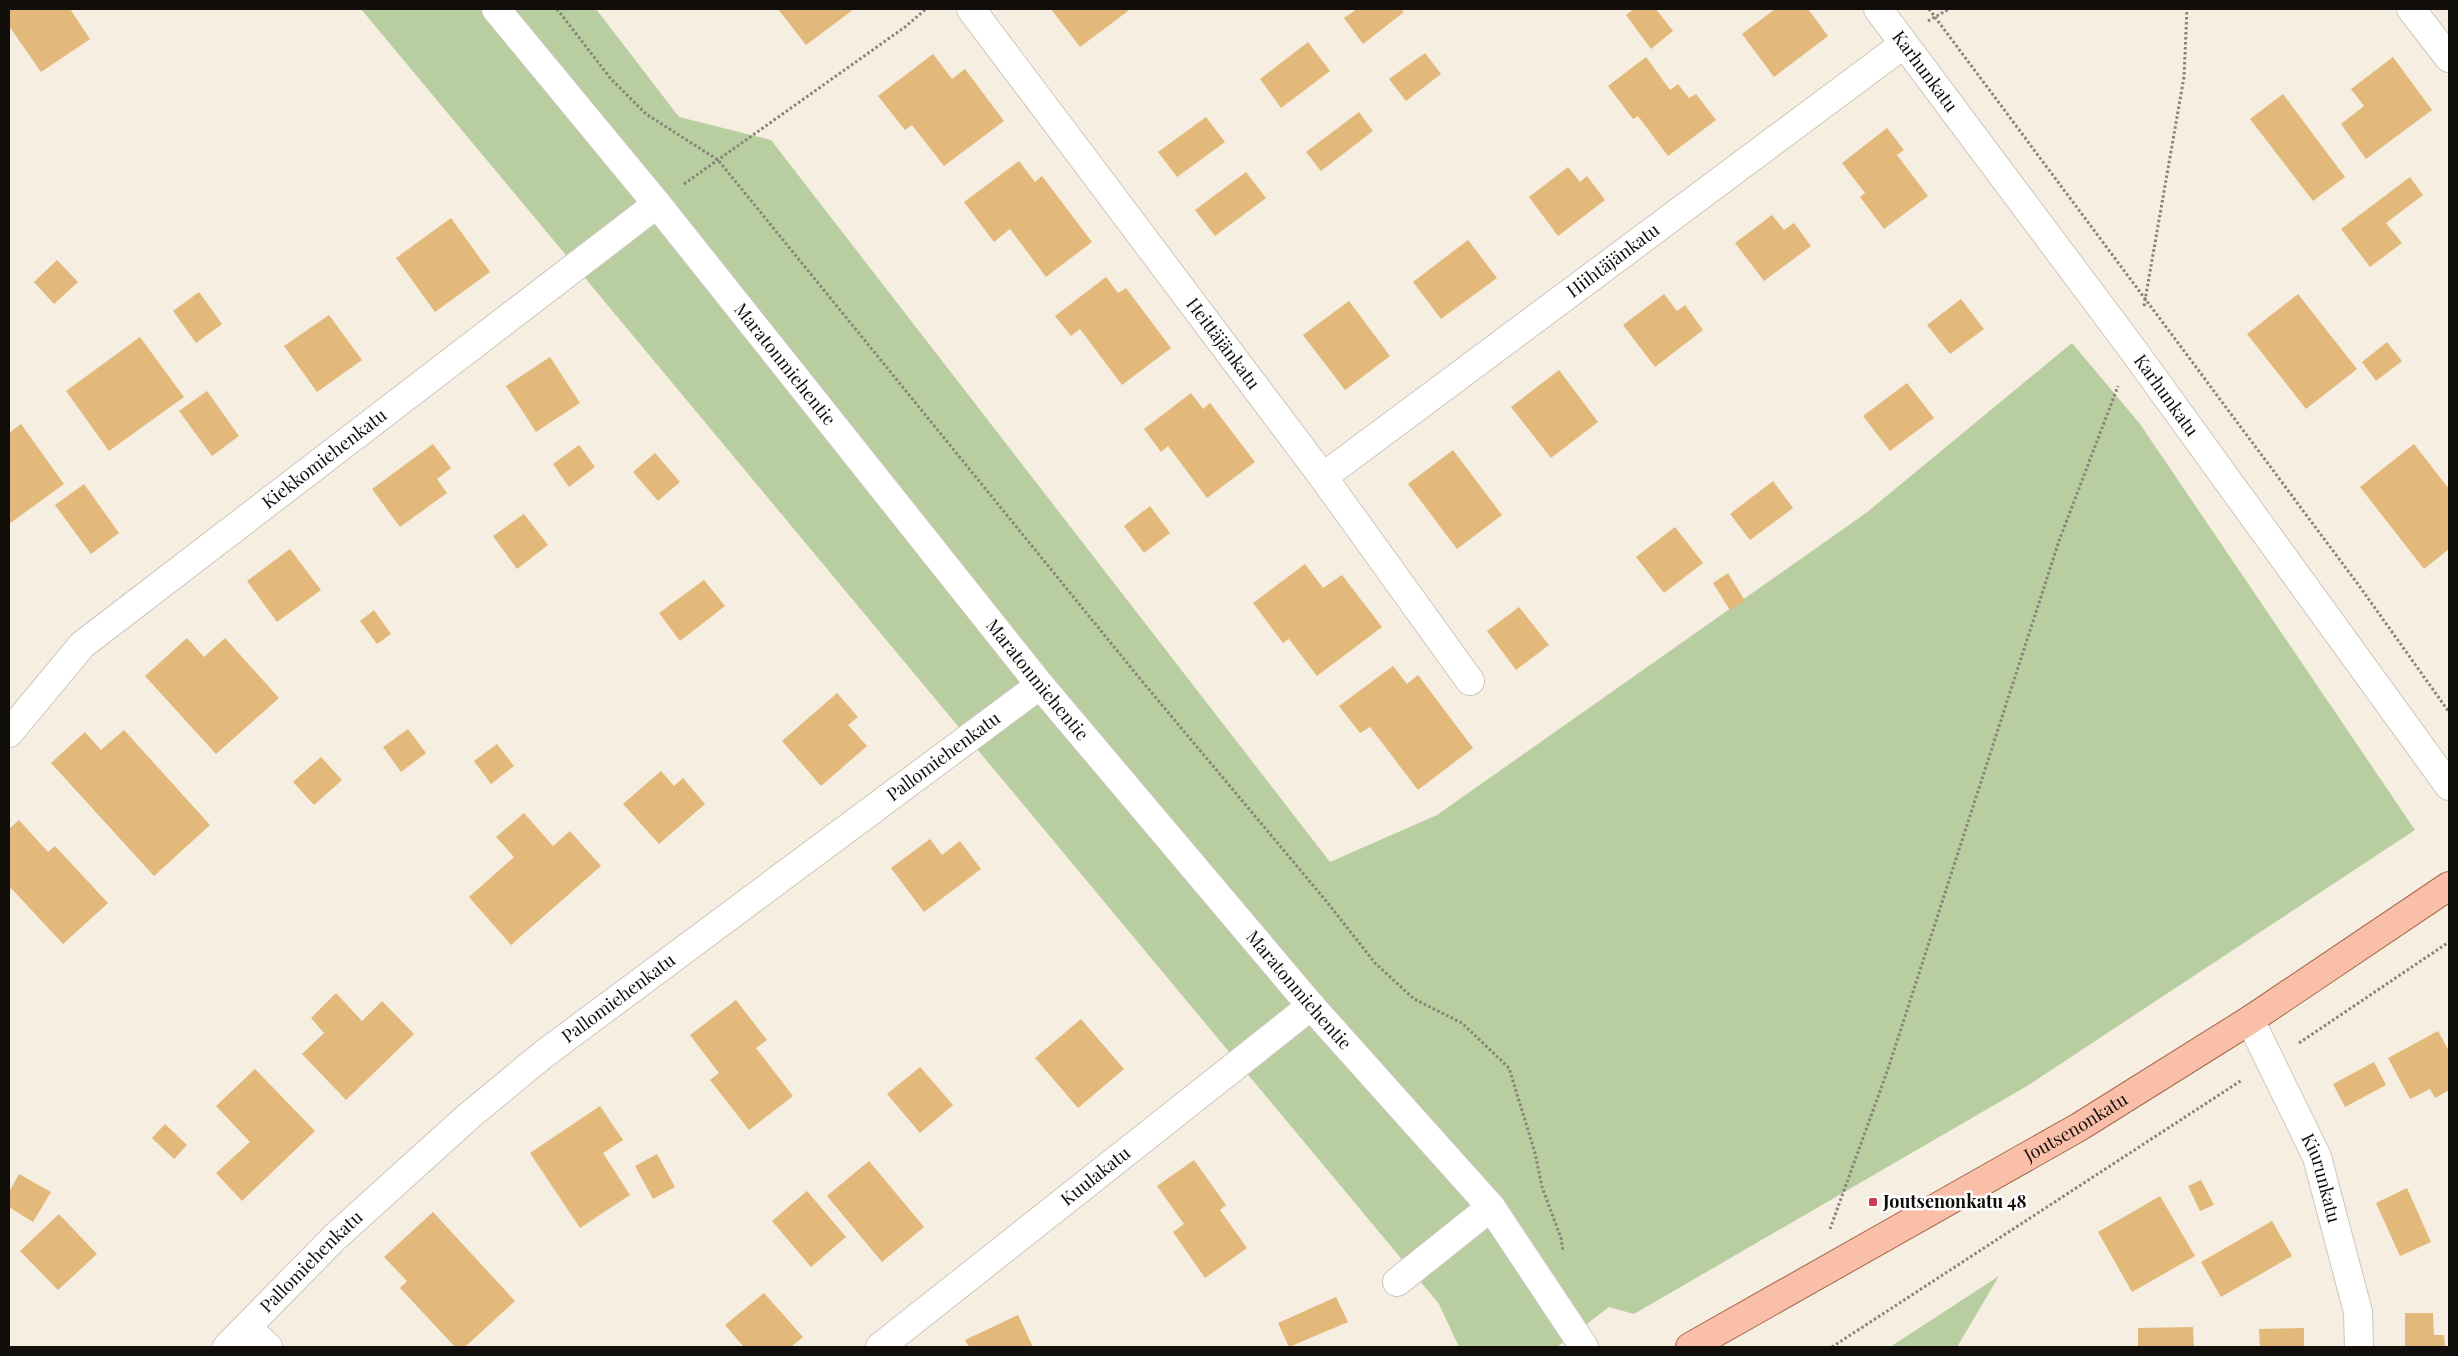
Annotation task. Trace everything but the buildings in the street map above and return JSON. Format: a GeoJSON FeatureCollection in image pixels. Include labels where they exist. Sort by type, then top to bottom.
{"type":"FeatureCollection","features":[{"type":"Feature","properties":{"kind":"main road","name":"Joutsenonkatu"},"geometry":{"type":"LineString","coordinates":[[1690,1347],[2079,1127],[2250,1020],[2449,886]]}},
{"type":"Feature","properties":{"kind":"street","name":"Maratonmiehentie"},"geometry":{"type":"LineString","coordinates":[[496,9],[657,204],[1040,684],[1311,1006],[1491,1207],[1584,1347]]}},
{"type":"Feature","properties":{"kind":"street","name":"Heittäjänkatu"},"geometry":{"type":"LineString","coordinates":[[971,9],[1323,477],[1470,681]]}},
{"type":"Feature","properties":{"kind":"street","name":"Karhunkatu"},"geometry":{"type":"LineString","coordinates":[[1878,9],[2133,350],[2449,786]]}},
{"type":"Feature","properties":{"kind":"street"},"geometry":{"type":"LineString","coordinates":[[2411,9],[2449,58]]}},
{"type":"Feature","properties":{"kind":"street","name":"Hiihtäjänkatu"},"geometry":{"type":"LineString","coordinates":[[1323,477],[1904,44]]}},
{"type":"Feature","properties":{"kind":"street","name":"Kiekkomiehenkatu"},"geometry":{"type":"LineString","coordinates":[[9,733],[82,645],[657,204]]}},
{"type":"Feature","properties":{"kind":"street","name":"Pallomiehenkatu"},"geometry":{"type":"LineString","coordinates":[[227,1347],[335,1237],[470,1115],[544,1054],[1040,684]]}},
{"type":"Feature","properties":{"kind":"street","name":"Kuulakatu"},"geometry":{"type":"LineString","coordinates":[[880,1347],[1311,1006]]}},
{"type":"Feature","properties":{"kind":"street","name":"Kiurunkatu"},"geometry":{"type":"LineString","coordinates":[[2250,1020],[2317,1157],[2358,1312],[2359,1347]]}},
{"type":"Feature","properties":{"kind":"street"},"geometry":{"type":"LineString","coordinates":[[1397,1282],[1491,1207]]}},
{"type":"Feature","properties":{"kind":"street"},"geometry":{"type":"LineString","coordinates":[[247,1328],[268,1347]]}},
{"type":"Feature","properties":{"kind":"path"},"geometry":{"type":"LineString","coordinates":[[557,9],[611,79],[646,114],[718,160],[1375,963],[1414,999],[1462,1022],[1509,1068],[1535,1153],[1542,1187],[1561,1238],[1564,1257]]}},
{"type":"Feature","properties":{"kind":"path"},"geometry":{"type":"LineString","coordinates":[[657,204],[906,27],[926,9]]}},
{"type":"Feature","properties":{"kind":"path"},"geometry":{"type":"LineString","coordinates":[[1929,9],[2354,579],[2449,712]]}},
{"type":"Feature","properties":{"kind":"path"},"geometry":{"type":"LineString","coordinates":[[1811,1279],[1888,1069],[2059,541],[2103,423],[2133,350],[2146,299],[2184,77],[2188,9]]}},
{"type":"Feature","properties":{"kind":"path"},"geometry":{"type":"LineString","coordinates":[[1832,1347],[2270,1062],[2449,942]]}},
{"type":"Feature","properties":{"kind":"green space"},"geometry":{"type":"Polygon","coordinates":[[[361,9],[596,9],[679,117],[771,140],[1330,862],[1437,815],[1866,513],[2072,343],[2140,424],[2415,830],[2027,1086],[1634,1314],[1609,1307],[1557,1347],[1459,1347],[1439,1304],[361,9]]]}},
{"type":"Feature","properties":{"kind":"green space"},"geometry":{"type":"Polygon","coordinates":[[[1999,1276],[1957,1347],[1890,1347],[1999,1276]]]}},
{"type":"Feature","properties":{"kind":"place","name":"Joutsenonkatu 48"},"geometry":{"type":"Point","coordinates":[1873,1202]}}]}
